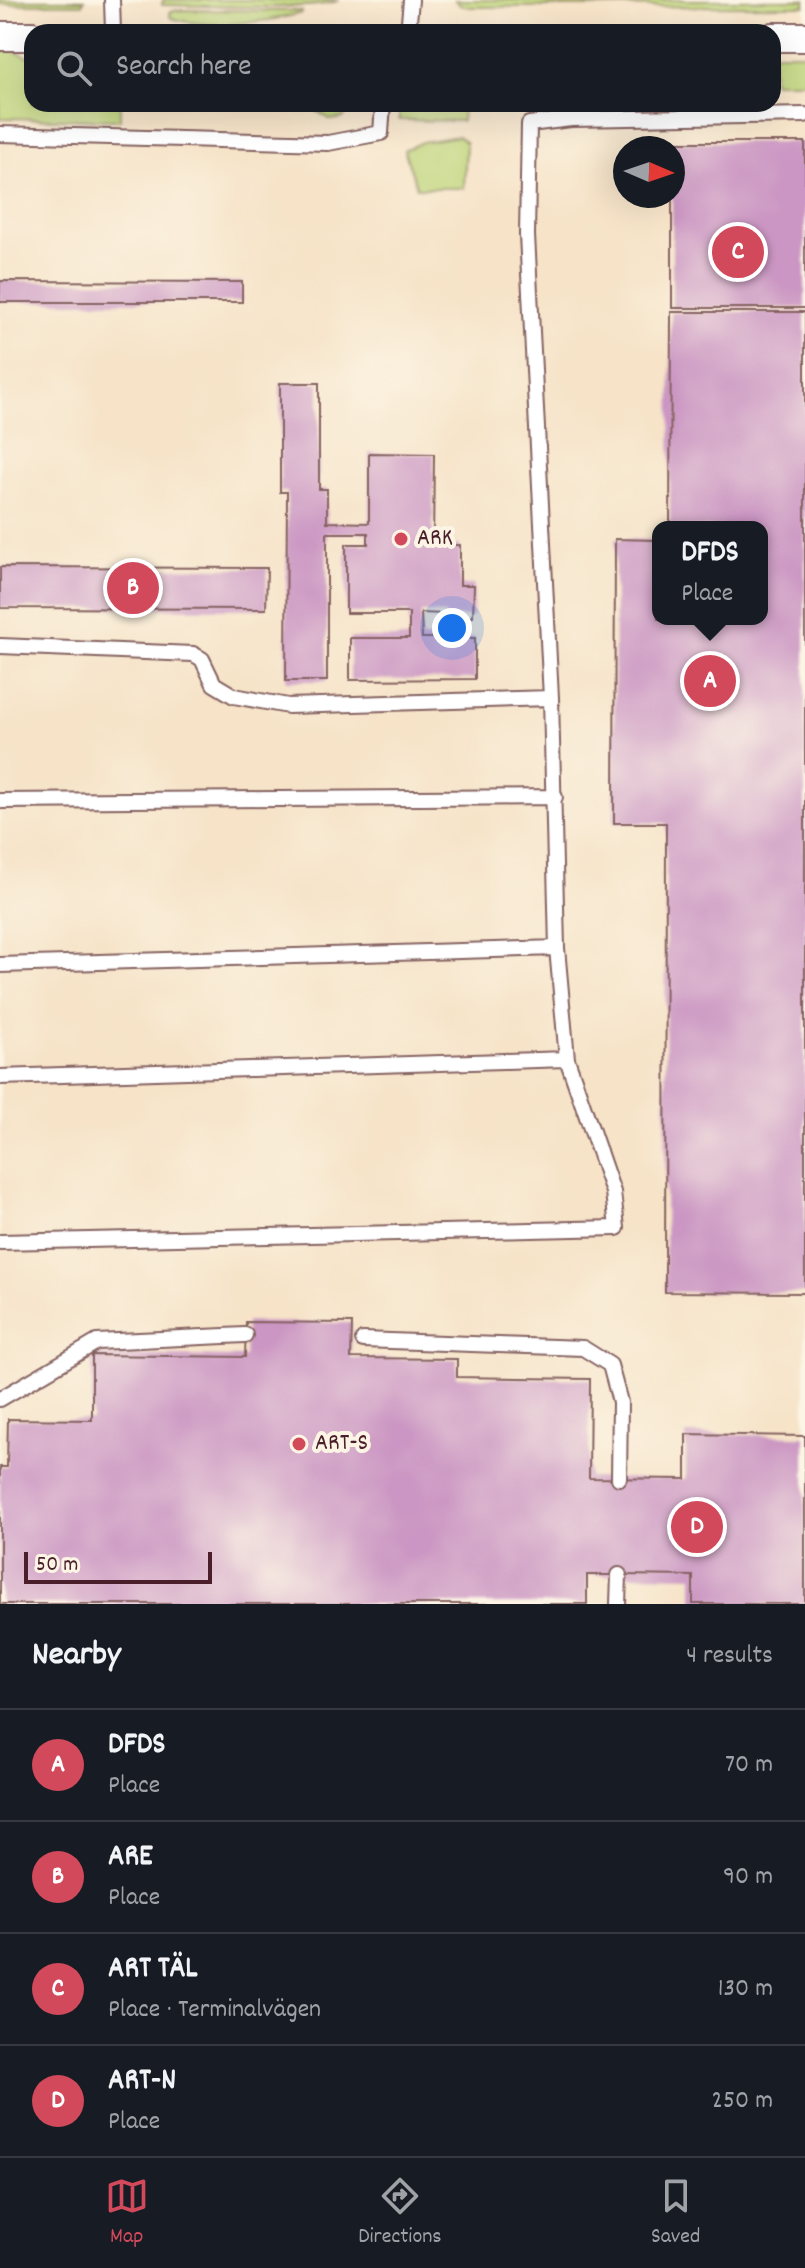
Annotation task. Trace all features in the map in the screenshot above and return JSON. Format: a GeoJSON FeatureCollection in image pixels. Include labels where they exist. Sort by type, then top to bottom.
{"type":"FeatureCollection","features":[{"type":"Feature","properties":{"kind":"street"},"geometry":{"type":"LineString","coordinates":[[0,36],[24,36]]}},
{"type":"Feature","properties":{"kind":"street"},"geometry":{"type":"LineString","coordinates":[[781,37],[805,37]]}},
{"type":"Feature","properties":{"kind":"lane"},"geometry":{"type":"LineString","coordinates":[[112,0],[113,24]]}},
{"type":"Feature","properties":{"kind":"lane"},"geometry":{"type":"LineString","coordinates":[[409,24],[411,0]]}},
{"type":"Feature","properties":{"kind":"lane"},"geometry":{"type":"LineString","coordinates":[[0,134],[328,143],[381,133],[382,112]]}},
{"type":"Feature","properties":{"kind":"lane"},"geometry":{"type":"LineString","coordinates":[[0,1242],[617,1228],[613,1192],[567,1059],[557,948],[551,698],[527,235],[529,124],[571,119],[805,115]]}},
{"type":"Feature","properties":{"kind":"lane"},"geometry":{"type":"LineString","coordinates":[[0,646],[193,654],[202,659],[214,684],[234,696],[288,706],[551,698]]}},
{"type":"Feature","properties":{"kind":"lane"},"geometry":{"type":"LineString","coordinates":[[0,801],[555,797]]}},
{"type":"Feature","properties":{"kind":"lane"},"geometry":{"type":"LineString","coordinates":[[0,965],[557,948]]}},
{"type":"Feature","properties":{"kind":"lane"},"geometry":{"type":"LineString","coordinates":[[0,1077],[567,1059]]}},
{"type":"Feature","properties":{"kind":"lane"},"geometry":{"type":"LineString","coordinates":[[0,1399],[97,1342],[245,1335]]}},
{"type":"Feature","properties":{"kind":"lane"},"geometry":{"type":"LineString","coordinates":[[363,1340],[583,1348],[610,1365],[620,1402],[619,1478]]}},
{"type":"Feature","properties":{"kind":"lane"},"geometry":{"type":"LineString","coordinates":[[618,1604],[619,1575]]}},
{"type":"Feature","properties":{"kind":"green space"},"geometry":{"type":"Polygon","coordinates":[[[0,0],[84,0],[82,4],[0,4],[0,0]]]}},
{"type":"Feature","properties":{"kind":"green space"},"geometry":{"type":"Polygon","coordinates":[[[163,0],[339,0],[307,6],[255,7],[162,5],[163,0]]]}},
{"type":"Feature","properties":{"kind":"green space"},"geometry":{"type":"Polygon","coordinates":[[[455,0],[805,0],[805,6],[470,7],[460,5],[455,0]]]}},
{"type":"Feature","properties":{"kind":"green space"},"geometry":{"type":"Polygon","coordinates":[[[170,12],[302,13],[255,22],[217,24],[170,17],[170,12]]]}},
{"type":"Feature","properties":{"kind":"green space"},"geometry":{"type":"Polygon","coordinates":[[[0,51],[24,55],[24,112],[120,112],[120,120],[0,118],[0,51]]]}},
{"type":"Feature","properties":{"kind":"green space"},"geometry":{"type":"Polygon","coordinates":[[[781,53],[805,53],[805,82],[781,82],[781,53]]]}},
{"type":"Feature","properties":{"kind":"green space"},"geometry":{"type":"Polygon","coordinates":[[[318,112],[347,112],[343,118],[331,120],[318,112]]]}},
{"type":"Feature","properties":{"kind":"green space"},"geometry":{"type":"Polygon","coordinates":[[[399,112],[463,112],[462,121],[399,120],[399,112]]]}},
{"type":"Feature","properties":{"kind":"green space"},"geometry":{"type":"Polygon","coordinates":[[[458,136],[466,143],[464,188],[417,188],[404,150],[422,142],[458,136]]]}},
{"type":"Feature","properties":{"kind":"building"},"geometry":{"type":"Polygon","coordinates":[[[685,142],[805,142],[805,308],[672,308],[672,208],[685,208],[685,142]]]}},
{"type":"Feature","properties":{"kind":"building"},"geometry":{"type":"Polygon","coordinates":[[[0,281],[242,282],[242,302],[0,302],[0,281]]]}},
{"type":"Feature","properties":{"kind":"building"},"geometry":{"type":"Polygon","coordinates":[[[671,312],[805,312],[805,1293],[665,1292],[666,823],[614,823],[615,539],[652,540],[652,625],[768,625],[768,521],[670,521],[671,312]]]}},
{"type":"Feature","properties":{"kind":"building"},"geometry":{"type":"Polygon","coordinates":[[[280,383],[319,383],[319,489],[327,489],[327,522],[369,523],[369,453],[434,454],[433,545],[460,545],[460,585],[474,585],[473,617],[421,613],[422,638],[475,638],[475,679],[350,680],[350,638],[409,638],[409,613],[346,613],[346,544],[368,544],[368,533],[327,533],[327,681],[286,681],[287,492],[280,492],[280,383]]]}},
{"type":"Feature","properties":{"kind":"building"},"geometry":{"type":"Polygon","coordinates":[[[0,567],[267,568],[266,609],[0,608],[0,567]]]}},
{"type":"Feature","properties":{"kind":"building"},"geometry":{"type":"Polygon","coordinates":[[[246,1322],[352,1323],[351,1358],[457,1359],[457,1377],[590,1379],[589,1478],[686,1479],[686,1434],[805,1436],[805,1604],[693,1604],[693,1576],[587,1575],[587,1604],[0,1604],[0,1467],[7,1467],[8,1419],[92,1420],[92,1355],[245,1357],[246,1322]]]}},
{"type":"Feature","properties":{"kind":"place","name":"ART TÄL"},"geometry":{"type":"Point","coordinates":[738,252]}},
{"type":"Feature","properties":{"kind":"place","name":"ARK"},"geometry":{"type":"Point","coordinates":[401,539]}},
{"type":"Feature","properties":{"kind":"place","name":"ARE"},"geometry":{"type":"Point","coordinates":[133,588]}},
{"type":"Feature","properties":{"kind":"place","name":"DFDS"},"geometry":{"type":"Point","coordinates":[710,681]}},
{"type":"Feature","properties":{"kind":"place","name":"ART-S"},"geometry":{"type":"Point","coordinates":[299,1444]}},
{"type":"Feature","properties":{"kind":"place","name":"ART-N"},"geometry":{"type":"Point","coordinates":[697,1527]}}]}
